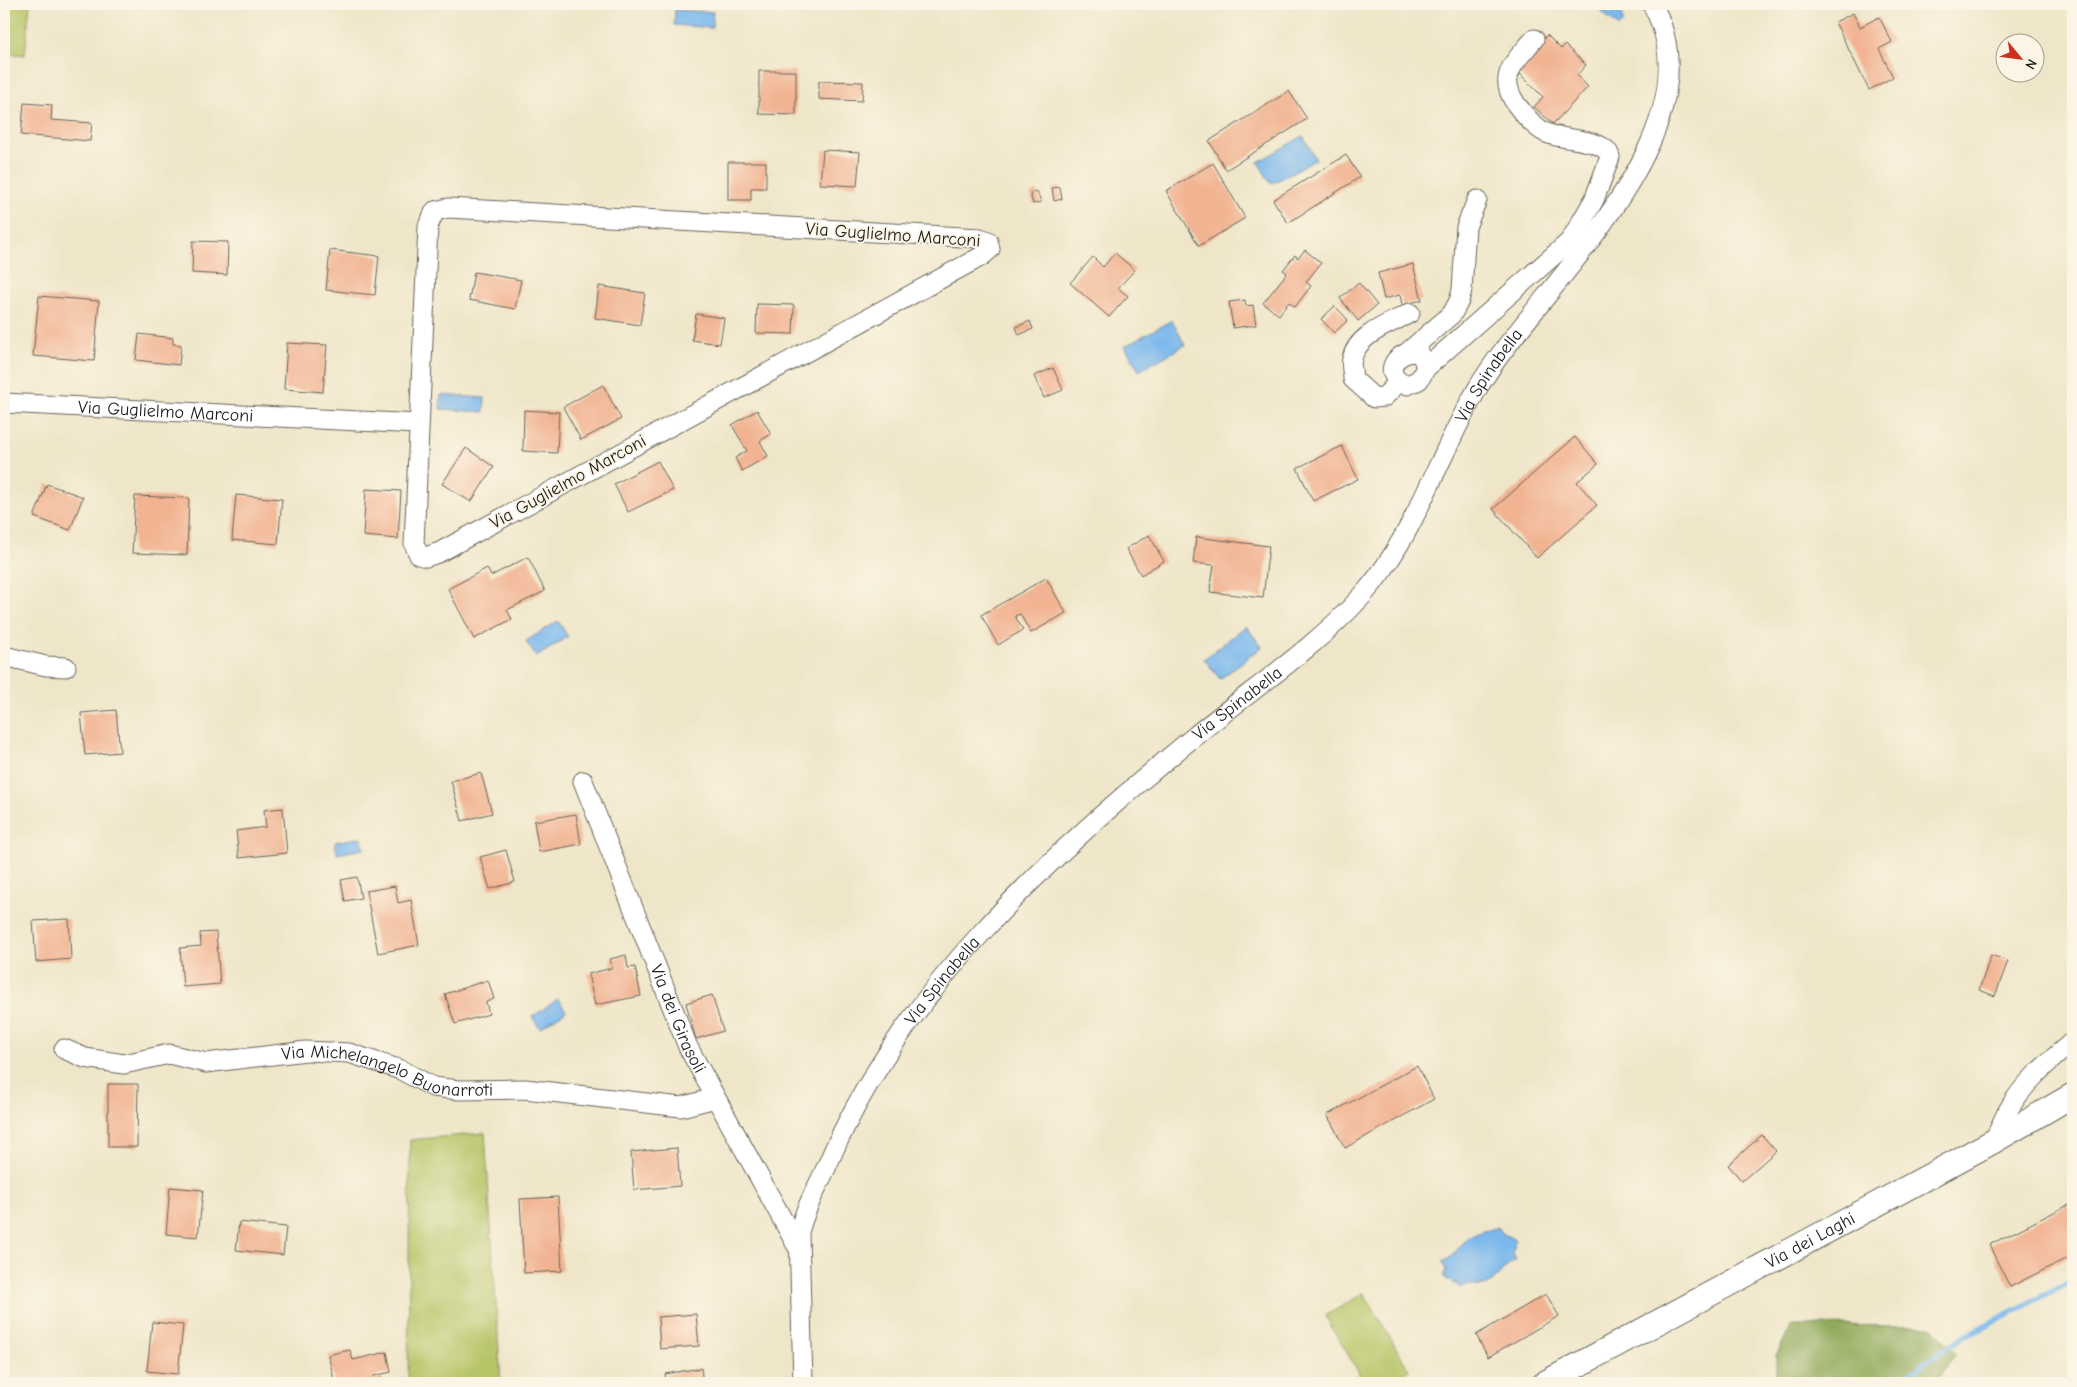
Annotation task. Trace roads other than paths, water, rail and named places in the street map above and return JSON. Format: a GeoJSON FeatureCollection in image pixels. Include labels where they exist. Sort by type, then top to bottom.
{"type":"FeatureCollection","features":[{"type":"Feature","properties":{"kind":"main road","name":"Via dei Laghi"},"geometry":{"type":"LineString","coordinates":[[1545,1383],[1994,1141],[2073,1095]]}},
{"type":"Feature","properties":{"kind":"street","name":"Via Spinabella"},"geometry":{"type":"LineString","coordinates":[[803,1383],[797,1246],[805,1212],[857,1101],[896,1042],[938,984],[991,922],[1052,858],[1188,742],[1326,631],[1364,594],[1397,546],[1432,480],[1461,418],[1484,378],[1577,245],[1612,210],[1642,161],[1664,103],[1668,75],[1668,55],[1662,24],[1652,4]]}},
{"type":"Feature","properties":{"kind":"street"},"geometry":{"type":"LineString","coordinates":[[1477,200],[1466,227],[1462,290],[1459,301],[1452,314],[1409,351],[1400,356],[1393,364],[1393,374],[1399,382],[1407,385],[1419,380],[1426,368],[1577,245],[1610,157],[1606,148],[1599,144],[1561,139],[1544,132],[1526,117],[1511,97],[1507,84],[1510,66],[1534,39]]}},
{"type":"Feature","properties":{"kind":"street","name":"Via Guglielmo Marconi"},"geometry":{"type":"LineString","coordinates":[[440,208],[980,238],[988,241],[990,244],[990,249],[986,254],[440,552],[426,557],[419,555],[414,547],[418,424],[428,226],[433,214],[440,208]]}},
{"type":"Feature","properties":{"kind":"street"},"geometry":{"type":"LineString","coordinates":[[1399,382],[1384,397],[1374,398],[1353,378],[1351,360],[1356,349],[1366,337],[1410,314]]}},
{"type":"Feature","properties":{"kind":"street"},"geometry":{"type":"LineString","coordinates":[[1409,351],[1417,352],[1423,358],[1426,368]]}},
{"type":"Feature","properties":{"kind":"street","name":"Via Guglielmo Marconi"},"geometry":{"type":"LineString","coordinates":[[4,403],[418,424]]}},
{"type":"Feature","properties":{"kind":"street"},"geometry":{"type":"LineString","coordinates":[[4,656],[46,666],[66,668]]}},
{"type":"Feature","properties":{"kind":"street","name":"Via dei Girasoli"},"geometry":{"type":"LineString","coordinates":[[583,781],[688,1046],[797,1246]]}},
{"type":"Feature","properties":{"kind":"street"},"geometry":{"type":"LineString","coordinates":[[1994,1141],[2009,1108],[2020,1094],[2044,1067],[2073,1041]]}},
{"type":"Feature","properties":{"kind":"street","name":"Via Michelangelo Buonarroti"},"geometry":{"type":"LineString","coordinates":[[64,1049],[85,1058],[124,1064],[169,1054],[206,1063],[306,1051],[349,1053],[401,1070],[433,1087],[459,1090],[525,1089],[681,1106],[715,1098]]}},
{"type":"Feature","properties":{"kind":"water"},"geometry":{"type":"Polygon","coordinates":[[[1592,4],[1610,4],[1624,16],[1621,19],[1624,21],[1619,27],[1592,4]]]}},
{"type":"Feature","properties":{"kind":"water"},"geometry":{"type":"Polygon","coordinates":[[[675,10],[713,12],[712,28],[674,25],[675,10]]]}},
{"type":"Feature","properties":{"kind":"water"},"geometry":{"type":"Polygon","coordinates":[[[1303,136],[1316,159],[1271,184],[1258,162],[1303,136]]]}},
{"type":"Feature","properties":{"kind":"water"},"geometry":{"type":"Polygon","coordinates":[[[1172,320],[1185,345],[1139,371],[1125,346],[1172,320]]]}},
{"type":"Feature","properties":{"kind":"water"},"geometry":{"type":"Polygon","coordinates":[[[441,395],[485,398],[484,412],[440,409],[441,395]]]}},
{"type":"Feature","properties":{"kind":"water"},"geometry":{"type":"Polygon","coordinates":[[[558,621],[568,637],[536,657],[526,641],[558,621]]]}},
{"type":"Feature","properties":{"kind":"water"},"geometry":{"type":"Polygon","coordinates":[[[1246,626],[1262,647],[1220,679],[1204,659],[1246,626]]]}},
{"type":"Feature","properties":{"kind":"water"},"geometry":{"type":"Polygon","coordinates":[[[362,837],[364,849],[337,854],[335,842],[362,837]]]}},
{"type":"Feature","properties":{"kind":"water"},"geometry":{"type":"Polygon","coordinates":[[[558,999],[566,1011],[540,1028],[532,1017],[558,999]]]}},
{"type":"Feature","properties":{"kind":"water"},"geometry":{"type":"Polygon","coordinates":[[[1498,1227],[1502,1233],[1515,1240],[1513,1254],[1516,1260],[1495,1279],[1484,1286],[1469,1284],[1460,1288],[1457,1283],[1454,1284],[1444,1277],[1447,1269],[1443,1262],[1465,1241],[1476,1234],[1498,1227]]]}},
{"type":"Feature","properties":{"kind":"waterway"},"geometry":{"type":"LineString","coordinates":[[1895,1383],[1964,1336],[2073,1281]]}}]}
